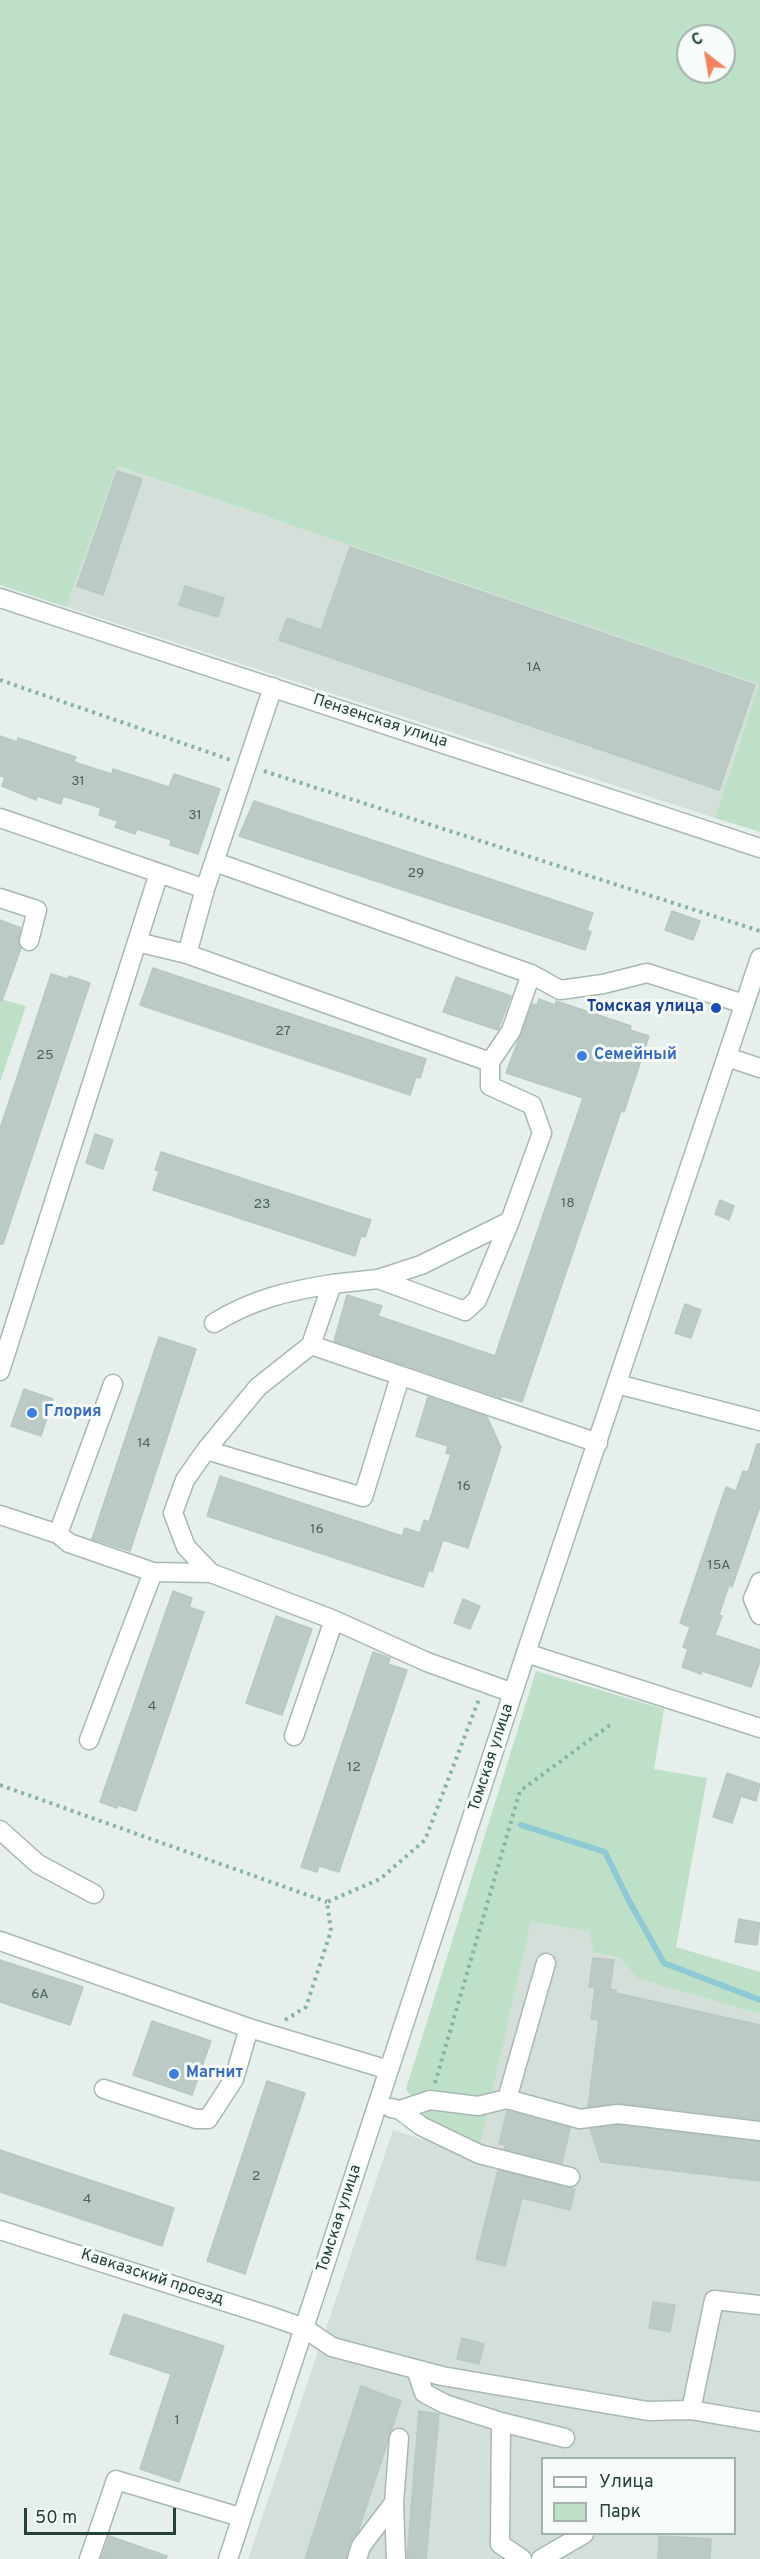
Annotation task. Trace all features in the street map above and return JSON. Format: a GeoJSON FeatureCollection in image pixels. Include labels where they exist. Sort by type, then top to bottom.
{"type":"FeatureCollection","features":[{"type":"Feature","properties":{"kind":"street","name":"Пензенская улица"},"geometry":{"type":"LineString","coordinates":[[0,598],[760,848]]}},
{"type":"Feature","properties":{"kind":"street"},"geometry":{"type":"LineString","coordinates":[[187,954],[206,889],[273,687]]}},
{"type":"Feature","properties":{"kind":"street"},"geometry":{"type":"LineString","coordinates":[[0,818],[206,889]]}},
{"type":"Feature","properties":{"kind":"street"},"geometry":{"type":"LineString","coordinates":[[215,862],[531,974],[560,990],[603,984],[647,973],[744,1004]]}},
{"type":"Feature","properties":{"kind":"street"},"geometry":{"type":"LineString","coordinates":[[0,1371],[159,873]]}},
{"type":"Feature","properties":{"kind":"street"},"geometry":{"type":"LineString","coordinates":[[0,898],[37,910],[29,941]]}},
{"type":"Feature","properties":{"kind":"street"},"geometry":{"type":"LineString","coordinates":[[137,942],[187,954],[490,1062]]}},
{"type":"Feature","properties":{"kind":"street","name":"Томская улица"},"geometry":{"type":"LineString","coordinates":[[228,2559],[526,1653],[759,965]]}},
{"type":"Feature","properties":{"kind":"street"},"geometry":{"type":"LineString","coordinates":[[378,1279],[465,1311],[477,1300],[510,1221],[542,1133],[532,1105],[490,1086],[490,1062],[511,1031],[531,974]]}},
{"type":"Feature","properties":{"kind":"street"},"geometry":{"type":"LineString","coordinates":[[727,1058],[760,1068]]}},
{"type":"Feature","properties":{"kind":"street"},"geometry":{"type":"LineString","coordinates":[[214,1323],[236,1309],[281,1293],[378,1279],[421,1265],[510,1221]]}},
{"type":"Feature","properties":{"kind":"street"},"geometry":{"type":"LineString","coordinates":[[211,1573],[186,1547],[173,1513],[185,1480],[206,1450],[258,1387],[311,1345],[332,1284]]}},
{"type":"Feature","properties":{"kind":"street"},"geometry":{"type":"LineString","coordinates":[[311,1345],[598,1443]]}},
{"type":"Feature","properties":{"kind":"street"},"geometry":{"type":"LineString","coordinates":[[206,1450],[363,1497],[400,1377]]}},
{"type":"Feature","properties":{"kind":"street"},"geometry":{"type":"LineString","coordinates":[[58,1534],[113,1384]]}},
{"type":"Feature","properties":{"kind":"street"},"geometry":{"type":"LineString","coordinates":[[617,1384],[760,1421]]}},
{"type":"Feature","properties":{"kind":"street"},"geometry":{"type":"LineString","coordinates":[[0,1515],[58,1534],[69,1544],[153,1572],[211,1573],[334,1620],[427,1662],[513,1693]]}},
{"type":"Feature","properties":{"kind":"street"},"geometry":{"type":"LineString","coordinates":[[89,1740],[153,1572]]}},
{"type":"Feature","properties":{"kind":"street"},"geometry":{"type":"LineString","coordinates":[[760,1582],[753,1599],[760,1615]]}},
{"type":"Feature","properties":{"kind":"street"},"geometry":{"type":"LineString","coordinates":[[294,1736],[334,1620]]}},
{"type":"Feature","properties":{"kind":"street"},"geometry":{"type":"LineString","coordinates":[[526,1653],[760,1728]]}},
{"type":"Feature","properties":{"kind":"street"},"geometry":{"type":"LineString","coordinates":[[0,1830],[38,1864],[94,1894]]}},
{"type":"Feature","properties":{"kind":"street"},"geometry":{"type":"LineString","coordinates":[[0,1941],[258,2030],[389,2070]]}},
{"type":"Feature","properties":{"kind":"street"},"geometry":{"type":"LineString","coordinates":[[507,2099],[546,1962]]}},
{"type":"Feature","properties":{"kind":"street"},"geometry":{"type":"LineString","coordinates":[[104,2089],[196,2119],[208,2119],[234,2079],[258,2030]]}},
{"type":"Feature","properties":{"kind":"street"},"geometry":{"type":"LineString","coordinates":[[400,2110],[429,2100],[478,2106],[507,2099],[580,2119],[618,2114],[760,2131]]}},
{"type":"Feature","properties":{"kind":"street"},"geometry":{"type":"LineString","coordinates":[[377,2106],[400,2110],[421,2126],[479,2154],[570,2177]]}},
{"type":"Feature","properties":{"kind":"street","name":"Кавказский проезд"},"geometry":{"type":"LineString","coordinates":[[0,2230],[304,2328],[332,2347],[416,2369],[514,2390],[648,2410],[691,2410],[760,2422]]}},
{"type":"Feature","properties":{"kind":"street"},"geometry":{"type":"LineString","coordinates":[[691,2410],[714,2300],[760,2305]]}},
{"type":"Feature","properties":{"kind":"street"},"geometry":{"type":"LineString","coordinates":[[416,2369],[424,2393],[445,2404],[501,2422],[565,2438]]}},
{"type":"Feature","properties":{"kind":"street"},"geometry":{"type":"LineString","coordinates":[[501,2422],[500,2544],[522,2559]]}},
{"type":"Feature","properties":{"kind":"street"},"geometry":{"type":"LineString","coordinates":[[396,2559],[394,2503],[399,2438]]}},
{"type":"Feature","properties":{"kind":"street"},"geometry":{"type":"LineString","coordinates":[[89,2559],[116,2480],[240,2517]]}},
{"type":"Feature","properties":{"kind":"street"},"geometry":{"type":"LineString","coordinates":[[357,2559],[361,2546],[394,2503]]}},
{"type":"Feature","properties":{"kind":"street"},"geometry":{"type":"LineString","coordinates":[[541,2559],[582,2535]]}},
{"type":"Feature","properties":{"kind":"path"},"geometry":{"type":"LineString","coordinates":[[0,680],[248,766],[760,931]]}},
{"type":"Feature","properties":{"kind":"path"},"geometry":{"type":"LineString","coordinates":[[0,1785],[327,1902],[380,1879],[425,1840],[485,1684]]}},
{"type":"Feature","properties":{"kind":"path"},"geometry":{"type":"LineString","coordinates":[[429,2100],[520,1791],[610,1725]]}},
{"type":"Feature","properties":{"kind":"path"},"geometry":{"type":"LineString","coordinates":[[258,2030],[306,2007],[331,1931],[327,1902]]}},
{"type":"Feature","properties":{"kind":"shaded area"},"geometry":{"type":"Polygon","coordinates":[[[116,466],[760,684],[715,818],[66,607],[116,466]]]}},
{"type":"Feature","properties":{"kind":"shaded area"},"geometry":{"type":"Polygon","coordinates":[[[531,1921],[589,1932],[593,1952],[620,1958],[638,1979],[760,2014],[760,2559],[248,2559],[393,2130],[476,2156],[531,1921]]]}},
{"type":"Feature","properties":{"kind":"green space"},"geometry":{"type":"Polygon","coordinates":[[[0,0],[760,0],[760,832],[715,818],[759,684],[117,466],[66,607],[0,585],[0,0]]]}},
{"type":"Feature","properties":{"kind":"green space"},"geometry":{"type":"Polygon","coordinates":[[[0,999],[26,1006],[0,1082],[0,999]]]}},
{"type":"Feature","properties":{"kind":"green space"},"geometry":{"type":"Polygon","coordinates":[[[536,1671],[664,1709],[654,1769],[707,1778],[676,1947],[760,1972],[760,2014],[638,1979],[620,1958],[593,1952],[589,1932],[531,1921],[480,2144],[429,2123],[406,2089],[536,1671]]]}},
{"type":"Feature","properties":{"kind":"building"},"geometry":{"type":"Polygon","coordinates":[[[117,471],[142,479],[103,595],[77,586],[117,471]]]}},
{"type":"Feature","properties":{"kind":"building"},"geometry":{"type":"Polygon","coordinates":[[[350,547],[755,685],[719,790],[279,640],[287,618],[321,630],[350,547]]]}},
{"type":"Feature","properties":{"kind":"building"},"geometry":{"type":"Polygon","coordinates":[[[185,586],[224,598],[218,617],[179,605],[185,586]]]}},
{"type":"Feature","properties":{"kind":"building"},"geometry":{"type":"Polygon","coordinates":[[[0,736],[17,742],[18,738],[76,757],[74,762],[112,774],[113,769],[169,787],[174,774],[220,789],[198,854],[170,845],[171,840],[137,829],[135,834],[115,827],[118,821],[99,815],[101,808],[63,796],[61,804],[37,796],[36,800],[2,786],[5,777],[0,776],[0,736]]]}},
{"type":"Feature","properties":{"kind":"building"},"geometry":{"type":"Polygon","coordinates":[[[254,801],[593,913],[587,930],[591,932],[585,950],[239,836],[254,801]]]}},
{"type":"Feature","properties":{"kind":"building"},"geometry":{"type":"Polygon","coordinates":[[[672,911],[700,921],[693,940],[665,930],[672,911]]]}},
{"type":"Feature","properties":{"kind":"building"},"geometry":{"type":"Polygon","coordinates":[[[0,920],[21,928],[18,939],[21,948],[2,1001],[0,1000],[0,920]]]}},
{"type":"Feature","properties":{"kind":"building"},"geometry":{"type":"Polygon","coordinates":[[[153,968],[426,1059],[420,1078],[416,1077],[410,1095],[140,1005],[153,968]]]}},
{"type":"Feature","properties":{"kind":"building"},"geometry":{"type":"Polygon","coordinates":[[[51,974],[68,979],[69,976],[90,983],[3,1244],[0,1244],[0,1129],[51,974]]]}},
{"type":"Feature","properties":{"kind":"building"},"geometry":{"type":"Polygon","coordinates":[[[456,977],[511,996],[498,1030],[443,1012],[456,977]]]}},
{"type":"Feature","properties":{"kind":"building"},"geometry":{"type":"Polygon","coordinates":[[[539,999],[555,1005],[556,1001],[631,1026],[630,1030],[649,1036],[624,1112],[621,1111],[522,1402],[502,1396],[502,1398],[334,1341],[347,1295],[382,1306],[378,1316],[495,1356],[583,1098],[506,1073],[532,1004],[537,1005],[539,999]]]}},
{"type":"Feature","properties":{"kind":"building"},"geometry":{"type":"Polygon","coordinates":[[[95,1134],[113,1140],[103,1169],[86,1163],[95,1134]]]}},
{"type":"Feature","properties":{"kind":"building"},"geometry":{"type":"Polygon","coordinates":[[[161,1152],[371,1220],[365,1237],[361,1236],[355,1256],[153,1190],[159,1171],[155,1170],[161,1152]]]}},
{"type":"Feature","properties":{"kind":"building"},"geometry":{"type":"Polygon","coordinates":[[[720,1200],[734,1206],[729,1220],[715,1214],[720,1200]]]}},
{"type":"Feature","properties":{"kind":"building"},"geometry":{"type":"Polygon","coordinates":[[[685,1304],[701,1310],[691,1338],[675,1333],[685,1304]]]}},
{"type":"Feature","properties":{"kind":"building"},"geometry":{"type":"Polygon","coordinates":[[[159,1337],[196,1349],[130,1551],[92,1539],[159,1337]]]}},
{"type":"Feature","properties":{"kind":"building","name":"Глория"},"geometry":{"type":"Polygon","coordinates":[[[24,1389],[53,1399],[41,1436],[11,1426],[24,1389]]]}},
{"type":"Feature","properties":{"kind":"building"},"geometry":{"type":"Polygon","coordinates":[[[428,1397],[487,1417],[501,1447],[468,1548],[443,1540],[432,1572],[429,1570],[423,1587],[207,1516],[220,1476],[402,1536],[405,1528],[420,1533],[424,1520],[429,1522],[451,1454],[446,1453],[448,1446],[416,1436],[428,1397]]]}},
{"type":"Feature","properties":{"kind":"building"},"geometry":{"type":"Polygon","coordinates":[[[757,1444],[760,1444],[760,1506],[732,1587],[729,1585],[715,1635],[760,1650],[760,1661],[751,1687],[682,1667],[688,1649],[683,1647],[690,1627],[680,1623],[726,1487],[736,1491],[743,1471],[748,1472],[757,1444]]]}},
{"type":"Feature","properties":{"kind":"building"},"geometry":{"type":"Polygon","coordinates":[[[173,1591],[192,1598],[189,1607],[204,1612],[136,1811],[118,1805],[117,1808],[100,1802],[173,1591]]]}},
{"type":"Feature","properties":{"kind":"building"},"geometry":{"type":"Polygon","coordinates":[[[463,1599],[480,1606],[470,1629],[454,1623],[463,1599]]]}},
{"type":"Feature","properties":{"kind":"building"},"geometry":{"type":"Polygon","coordinates":[[[276,1616],[312,1629],[282,1715],[246,1703],[276,1616]]]}},
{"type":"Feature","properties":{"kind":"building"},"geometry":{"type":"Polygon","coordinates":[[[373,1652],[390,1658],[388,1664],[407,1670],[339,1872],[319,1866],[317,1872],[301,1867],[373,1652]]]}},
{"type":"Feature","properties":{"kind":"building"},"geometry":{"type":"Polygon","coordinates":[[[727,1773],[760,1784],[756,1801],[741,1796],[732,1823],[713,1817],[727,1773]]]}},
{"type":"Feature","properties":{"kind":"building"},"geometry":{"type":"Polygon","coordinates":[[[739,1919],[760,1923],[757,1945],[735,1942],[739,1919]]]}},
{"type":"Feature","properties":{"kind":"building"},"geometry":{"type":"Polygon","coordinates":[[[593,1958],[614,1960],[610,1989],[616,1990],[616,1993],[760,2025],[760,2120],[619,2103],[588,2107],[599,2020],[591,2019],[595,1988],[589,1987],[593,1958]]]}},
{"type":"Feature","properties":{"kind":"building"},"geometry":{"type":"Polygon","coordinates":[[[0,1960],[83,1987],[70,2025],[0,2002],[0,1960]]]}},
{"type":"Feature","properties":{"kind":"building"},"geometry":{"type":"Polygon","coordinates":[[[152,2021],[211,2041],[192,2095],[133,2075],[152,2021]]]}},
{"type":"Feature","properties":{"kind":"building"},"geometry":{"type":"Polygon","coordinates":[[[267,2081],[305,2093],[245,2274],[207,2261],[267,2081]]]}},
{"type":"Feature","properties":{"kind":"building"},"geometry":{"type":"Polygon","coordinates":[[[507,2111],[570,2128],[562,2163],[504,2149],[505,2145],[499,2144],[507,2111]]]}},
{"type":"Feature","properties":{"kind":"building"},"geometry":{"type":"Polygon","coordinates":[[[618,2125],[760,2142],[760,2181],[601,2162],[590,2129],[618,2125]]]}},
{"type":"Feature","properties":{"kind":"building"},"geometry":{"type":"Polygon","coordinates":[[[0,2150],[174,2208],[162,2246],[0,2192],[0,2150]]]}},
{"type":"Feature","properties":{"kind":"building"},"geometry":{"type":"Polygon","coordinates":[[[498,2170],[575,2189],[570,2210],[522,2198],[505,2266],[476,2259],[498,2170]]]}},
{"type":"Feature","properties":{"kind":"building"},"geometry":{"type":"Polygon","coordinates":[[[653,2302],[675,2305],[670,2332],[649,2328],[653,2302]]]}},
{"type":"Feature","properties":{"kind":"building"},"geometry":{"type":"Polygon","coordinates":[[[124,2314],[224,2346],[179,2482],[140,2469],[171,2374],[110,2354],[124,2314]]]}},
{"type":"Feature","properties":{"kind":"building"},"geometry":{"type":"Polygon","coordinates":[[[462,2338],[484,2344],[479,2364],[457,2359],[462,2338]]]}},
{"type":"Feature","properties":{"kind":"building"},"geometry":{"type":"Polygon","coordinates":[[[361,2386],[401,2401],[358,2532],[350,2542],[346,2559],[305,2559],[361,2386]]]}},
{"type":"Feature","properties":{"kind":"building"},"geometry":{"type":"Polygon","coordinates":[[[419,2411],[439,2414],[426,2559],[407,2559],[419,2411]]]}},
{"type":"Feature","properties":{"kind":"building"},"geometry":{"type":"Polygon","coordinates":[[[109,2536],[167,2556],[166,2559],[101,2559],[109,2536]]]}},
{"type":"Feature","properties":{"kind":"building"},"geometry":{"type":"Polygon","coordinates":[[[659,2536],[711,2539],[710,2559],[658,2559],[659,2536]]]}},
{"type":"Feature","properties":{"kind":"waterway"},"geometry":{"type":"LineString","coordinates":[[521,1825],[605,1852],[664,1963],[760,2000]]}},
{"type":"Feature","properties":{"kind":"place","name":"Томская улица"},"geometry":{"type":"Point","coordinates":[716,1008]}},
{"type":"Feature","properties":{"kind":"place","name":"Семейный"},"geometry":{"type":"Point","coordinates":[582,1056]}},
{"type":"Feature","properties":{"kind":"place","name":"Глория"},"geometry":{"type":"Point","coordinates":[32,1413]}},
{"type":"Feature","properties":{"kind":"place","name":"Магнит"},"geometry":{"type":"Point","coordinates":[174,2074]}}]}
